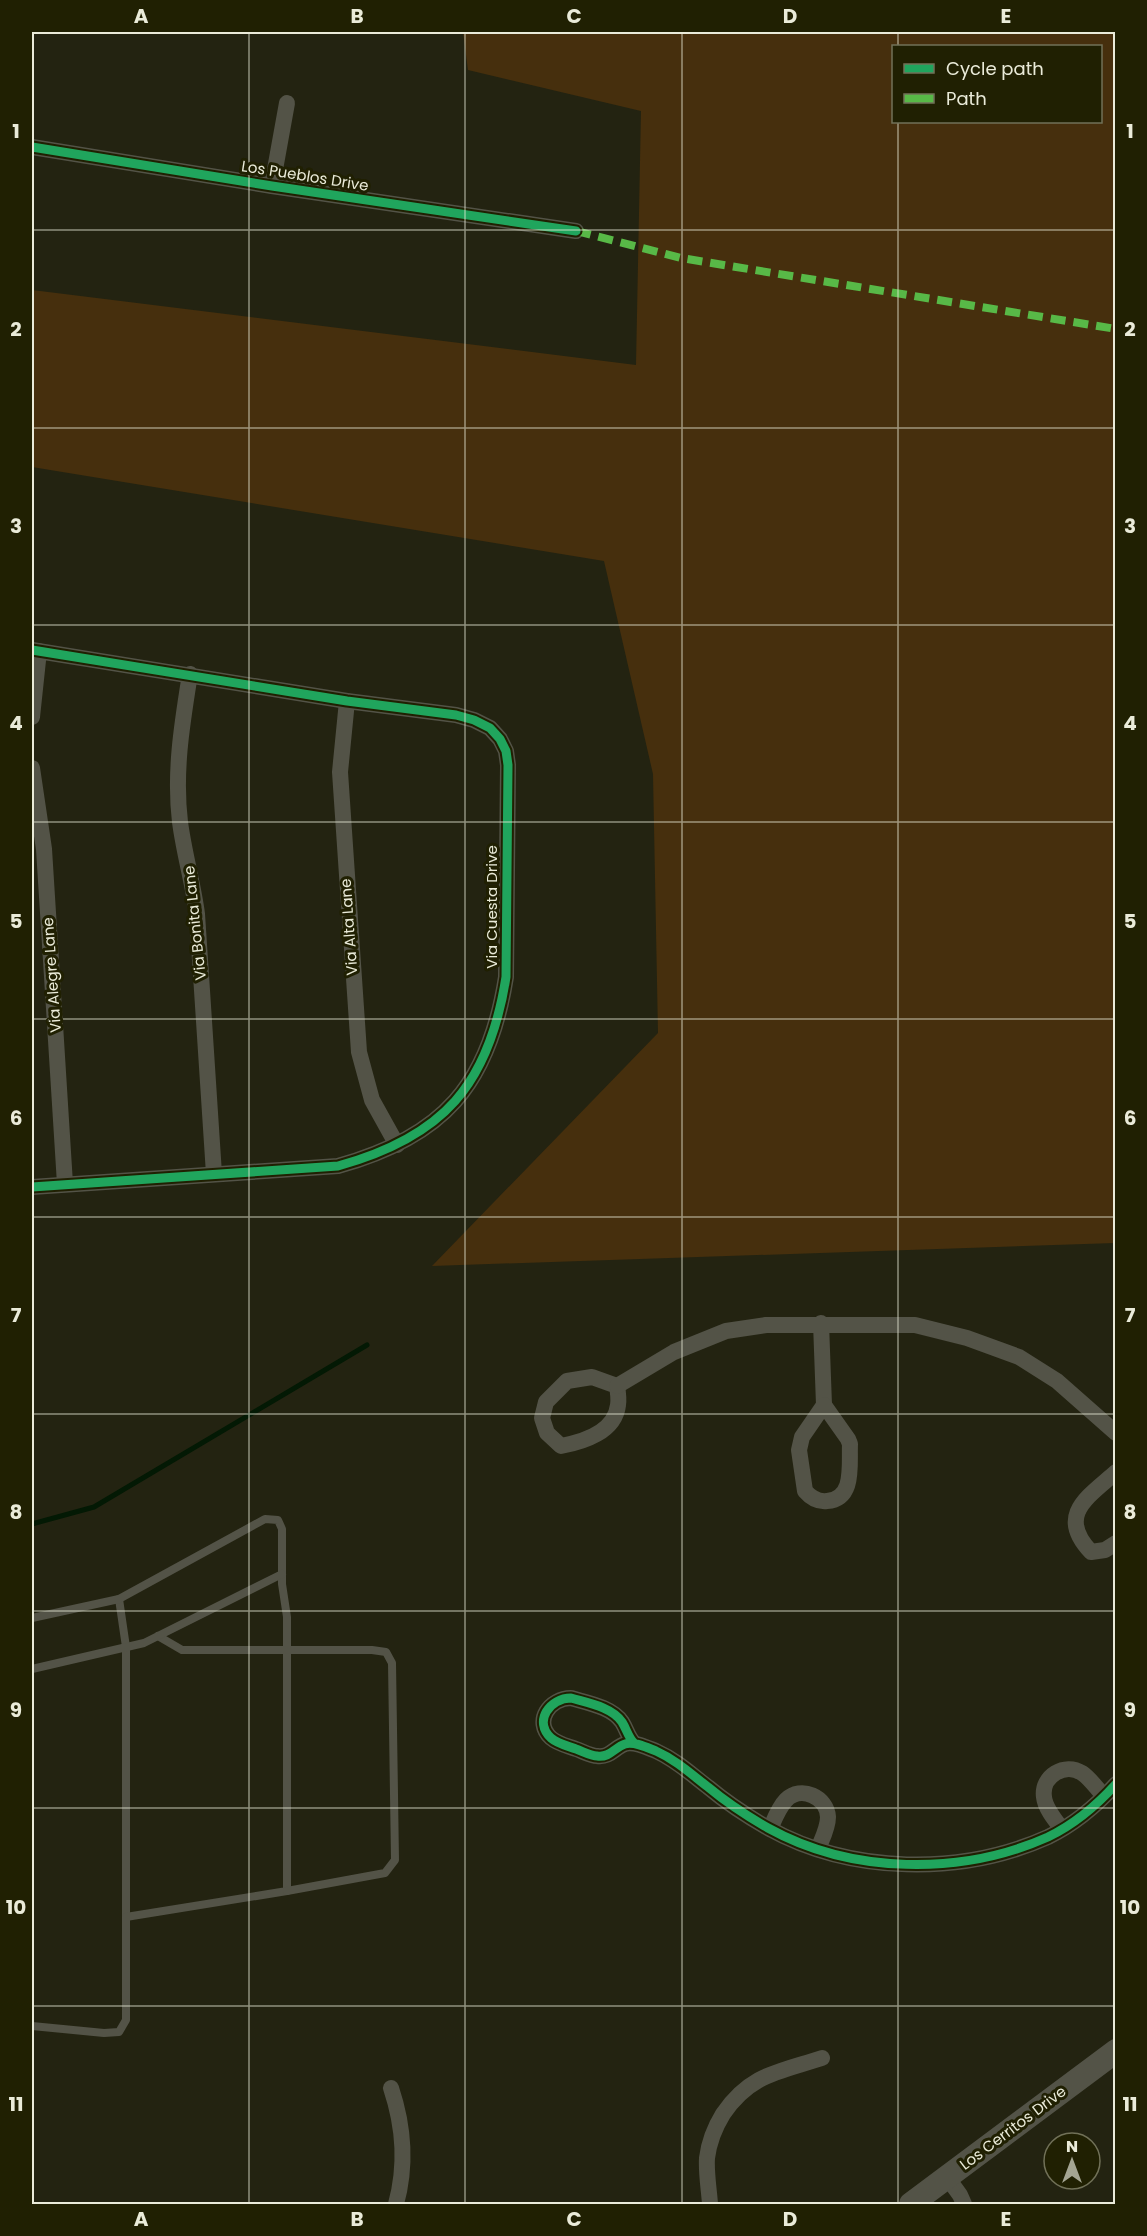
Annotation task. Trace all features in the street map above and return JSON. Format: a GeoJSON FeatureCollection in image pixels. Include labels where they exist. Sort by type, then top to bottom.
{"type":"FeatureCollection","features":[{"type":"Feature","properties":{"kind":"street"},"geometry":{"type":"LineString","coordinates":[[272,186],[286,104]]}},
{"type":"Feature","properties":{"kind":"street","name":"Los Pueblos Drive"},"geometry":{"type":"LineString","coordinates":[[32,147],[272,186],[576,231]]}},
{"type":"Feature","properties":{"kind":"street"},"geometry":{"type":"LineString","coordinates":[[32,717],[35,650]]}},
{"type":"Feature","properties":{"kind":"street","name":"Via Cuesta Drive"},"geometry":{"type":"LineString","coordinates":[[32,1187],[338,1166],[365,1159],[396,1145],[423,1131],[445,1112],[463,1091],[478,1068],[491,1043],[501,1011],[506,977],[508,765],[506,751],[500,739],[490,728],[456,715],[347,700],[35,650]]}},
{"type":"Feature","properties":{"kind":"street","name":"Via Bonita Lane"},"geometry":{"type":"LineString","coordinates":[[190,674],[178,751],[177,780],[180,823],[197,914],[214,1174]]}},
{"type":"Feature","properties":{"kind":"street","name":"Via Alta Lane"},"geometry":{"type":"LineString","coordinates":[[347,700],[340,772],[359,1052],[372,1100],[396,1145]]}},
{"type":"Feature","properties":{"kind":"street","name":"Via Alegre Lane"},"geometry":{"type":"LineString","coordinates":[[32,768],[44,849],[65,1184]]}},
{"type":"Feature","properties":{"kind":"street"},"geometry":{"type":"LineString","coordinates":[[821,1323],[824,1405],[850,1444],[847,1489],[840,1496],[826,1502],[816,1500],[805,1491],[799,1450],[802,1437],[824,1405]]}},
{"type":"Feature","properties":{"kind":"street"},"geometry":{"type":"LineString","coordinates":[[617,1386],[674,1352],[726,1331],[766,1324],[915,1324],[967,1338],[1019,1357],[1057,1381],[1112,1422]]}},
{"type":"Feature","properties":{"kind":"street"},"geometry":{"type":"LineString","coordinates":[[592,1377],[617,1386],[618,1407],[607,1428],[581,1443],[561,1446],[547,1433],[542,1418],[546,1402],[567,1381],[592,1377]]}},
{"type":"Feature","properties":{"kind":"street"},"geometry":{"type":"LineString","coordinates":[[1116,1472],[1079,1505],[1074,1518],[1080,1540],[1091,1552],[1105,1550],[1116,1543]]}},
{"type":"Feature","properties":{"kind":"street"},"geometry":{"type":"LineString","coordinates":[[633,1743],[627,1736],[621,1720],[610,1711],[565,1698],[555,1701],[545,1713],[545,1727],[549,1736],[558,1742],[598,1756],[612,1754],[624,1744],[633,1743],[656,1751],[684,1767],[732,1805],[770,1829],[818,1849],[868,1862],[900,1865],[926,1864],[966,1860],[1020,1848],[1062,1829],[1110,1790],[1080,1771],[1070,1768],[1060,1770],[1051,1776],[1043,1789],[1044,1799],[1062,1829]]}},
{"type":"Feature","properties":{"kind":"street"},"geometry":{"type":"LineString","coordinates":[[770,1829],[785,1800],[793,1795],[808,1794],[818,1798],[825,1805],[828,1815],[828,1825],[818,1849]]}},
{"type":"Feature","properties":{"kind":"street","name":"Los Cerritos Drive"},"geometry":{"type":"LineString","coordinates":[[911,2205],[1116,2051]]}},
{"type":"Feature","properties":{"kind":"street"},"geometry":{"type":"LineString","coordinates":[[710,2205],[707,2158],[711,2140],[718,2122],[735,2096],[748,2085],[764,2077],[822,2058]]}},
{"type":"Feature","properties":{"kind":"street"},"geometry":{"type":"LineString","coordinates":[[391,2088],[398,2107],[404,2146],[400,2189],[396,2205]]}},
{"type":"Feature","properties":{"kind":"street"},"geometry":{"type":"LineString","coordinates":[[947,2177],[964,2205]]}},
{"type":"Feature","properties":{"kind":"lane"},"geometry":{"type":"LineString","coordinates":[[32,1618],[119,1599],[266,1519],[278,1520],[282,1529],[282,1574],[287,1617],[287,1891]]}},
{"type":"Feature","properties":{"kind":"lane"},"geometry":{"type":"LineString","coordinates":[[32,1669],[144,1643],[282,1574]]}},
{"type":"Feature","properties":{"kind":"lane"},"geometry":{"type":"LineString","coordinates":[[32,2026],[104,2033],[119,2032],[126,2020],[126,1647],[119,1599]]}},
{"type":"Feature","properties":{"kind":"lane"},"geometry":{"type":"LineString","coordinates":[[126,1917],[386,1873],[395,1860],[392,1663],[386,1652],[372,1650],[182,1650],[158,1636]]}},
{"type":"Feature","properties":{"kind":"shaded area"},"geometry":{"type":"Polygon","coordinates":[[[463,32],[1115,32],[1115,1243],[432,1266],[658,1033],[653,774],[604,561],[32,467],[32,290],[636,365],[641,111],[468,70],[463,32]]]}},
{"type":"Feature","properties":{"kind":"waterway"},"geometry":{"type":"LineString","coordinates":[[32,1524],[94,1507],[367,1345]]}},
{"type":"Feature","properties":{"kind":"marked path"},"geometry":{"type":"LineString","coordinates":[[576,231],[681,258],[1116,329]]}},
{"type":"Feature","properties":{"kind":"cycle path"},"geometry":{"type":"LineString","coordinates":[[32,147],[272,186],[576,231]]}},
{"type":"Feature","properties":{"kind":"cycle path"},"geometry":{"type":"LineString","coordinates":[[32,650],[347,701],[456,715],[490,728],[500,739],[506,751],[508,765],[506,977],[498,1015],[487,1048],[473,1077],[455,1101],[433,1122],[406,1139],[375,1154],[338,1166],[32,1187]]}},
{"type":"Feature","properties":{"kind":"cycle path"},"geometry":{"type":"LineString","coordinates":[[634,1743],[618,1717],[599,1706],[571,1698],[556,1702],[546,1712],[544,1718],[546,1731],[551,1738],[560,1743],[592,1755],[602,1756],[625,1744],[633,1743],[645,1747],[677,1763],[729,1803],[768,1828],[800,1843],[835,1854],[870,1861],[906,1864],[943,1863],[979,1859],[1014,1850],[1048,1837],[1066,1827],[1093,1807],[1116,1784]]}}]}
